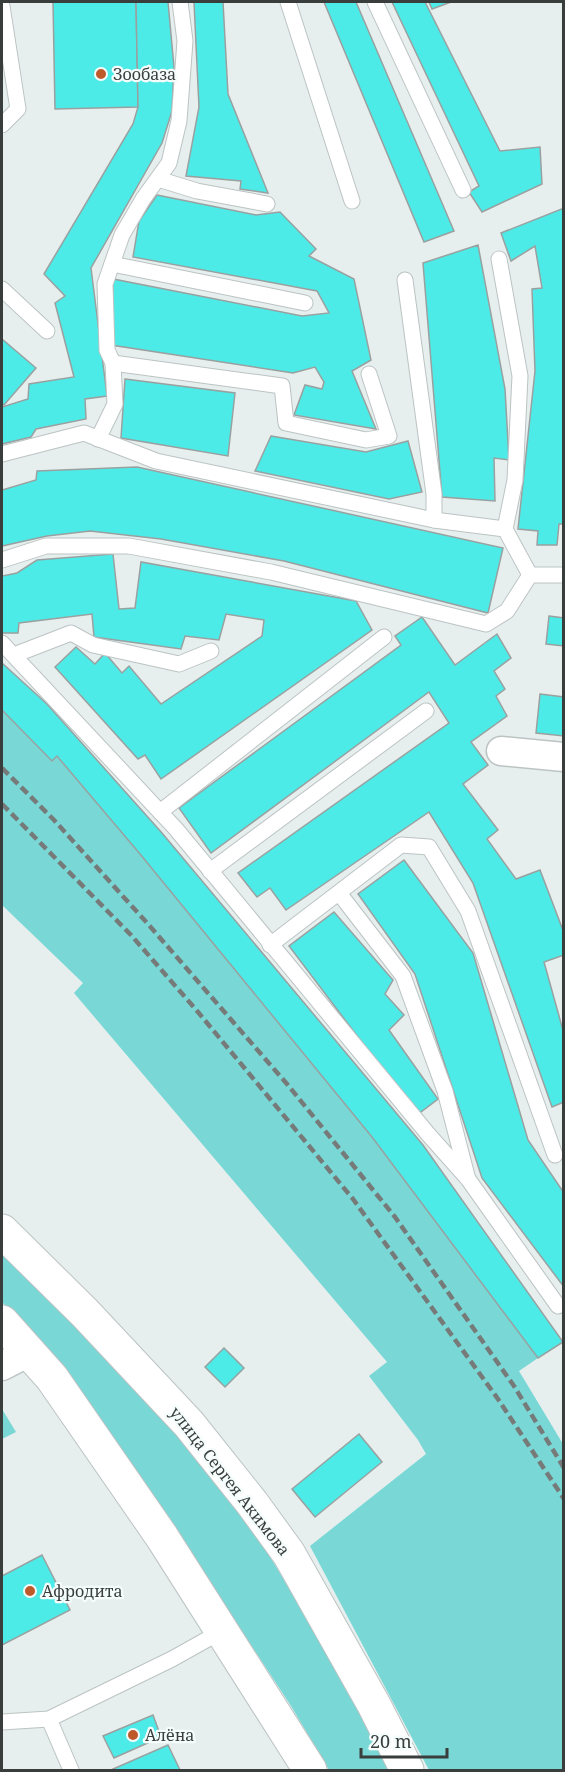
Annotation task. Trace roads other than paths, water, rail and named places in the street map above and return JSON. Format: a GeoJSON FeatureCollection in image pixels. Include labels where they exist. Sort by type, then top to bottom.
{"type":"FeatureCollection","features":[{"type":"Feature","properties":{"kind":"main road","name":"улица Сергея Акимова"},"geometry":{"type":"LineString","coordinates":[[2,1231],[85,1313],[189,1424],[252,1503],[289,1554],[374,1705],[407,1770]]}},
{"type":"Feature","properties":{"kind":"main road"},"geometry":{"type":"LineString","coordinates":[[2,1322],[16,1359],[52,1378],[162,1537],[310,1770]]}},
{"type":"Feature","properties":{"kind":"street"},"geometry":{"type":"LineString","coordinates":[[501,751],[564,757]]}},
{"type":"Feature","properties":{"kind":"lane"},"geometry":{"type":"LineString","coordinates":[[98,439],[115,404],[113,363],[107,350],[105,284],[122,236],[143,199],[169,163],[179,121],[185,42],[180,2]]}},
{"type":"Feature","properties":{"kind":"lane"},"geometry":{"type":"LineString","coordinates":[[288,2],[351,201]]}},
{"type":"Feature","properties":{"kind":"lane"},"geometry":{"type":"LineString","coordinates":[[375,2],[463,190]]}},
{"type":"Feature","properties":{"kind":"lane"},"geometry":{"type":"LineString","coordinates":[[2,6],[18,109],[2,125]]}},
{"type":"Feature","properties":{"kind":"lane"},"geometry":{"type":"LineString","coordinates":[[158,179],[197,191],[267,204]]}},
{"type":"Feature","properties":{"kind":"lane"},"geometry":{"type":"LineString","coordinates":[[499,259],[520,375],[515,480],[505,529],[530,575]]}},
{"type":"Feature","properties":{"kind":"lane"},"geometry":{"type":"LineString","coordinates":[[112,264],[304,303]]}},
{"type":"Feature","properties":{"kind":"lane"},"geometry":{"type":"LineString","coordinates":[[405,280],[434,494],[434,520]]}},
{"type":"Feature","properties":{"kind":"lane"},"geometry":{"type":"LineString","coordinates":[[2,288],[47,331]]}},
{"type":"Feature","properties":{"kind":"lane"},"geometry":{"type":"LineString","coordinates":[[113,363],[282,386],[286,423],[366,440],[389,436],[369,374]]}},
{"type":"Feature","properties":{"kind":"lane"},"geometry":{"type":"LineString","coordinates":[[2,454],[84,433],[156,461],[434,520],[505,529]]}},
{"type":"Feature","properties":{"kind":"lane"},"geometry":{"type":"LineString","coordinates":[[2,560],[46,546],[129,546],[271,572],[486,624],[507,611],[530,575]]}},
{"type":"Feature","properties":{"kind":"lane"},"geometry":{"type":"LineString","coordinates":[[530,575],[564,575]]}},
{"type":"Feature","properties":{"kind":"lane"},"geometry":{"type":"LineString","coordinates":[[14,655],[71,633],[93,645],[179,664],[211,651]]}},
{"type":"Feature","properties":{"kind":"lane"},"geometry":{"type":"LineString","coordinates":[[160,812],[384,637]]}},
{"type":"Feature","properties":{"kind":"lane"},"geometry":{"type":"LineString","coordinates":[[2,643],[160,812],[210,871],[468,1179],[558,1306]]}},
{"type":"Feature","properties":{"kind":"lane"},"geometry":{"type":"LineString","coordinates":[[210,871],[426,711]]}},
{"type":"Feature","properties":{"kind":"lane"},"geometry":{"type":"LineString","coordinates":[[270,945],[401,845],[429,847],[468,911],[555,1155]]}},
{"type":"Feature","properties":{"kind":"lane"},"geometry":{"type":"LineString","coordinates":[[339,893],[403,976],[445,1091],[468,1179]]}},
{"type":"Feature","properties":{"kind":"lane"},"geometry":{"type":"LineString","coordinates":[[2,1722],[49,1719],[172,1659],[222,1631]]}},
{"type":"Feature","properties":{"kind":"lane"},"geometry":{"type":"LineString","coordinates":[[49,1719],[71,1770]]}},
{"type":"Feature","properties":{"kind":"railway"},"geometry":{"type":"LineString","coordinates":[[2,768],[54,820],[148,924],[287,1084],[395,1217],[514,1386],[564,1468]]}},
{"type":"Feature","properties":{"kind":"railway"},"geometry":{"type":"LineString","coordinates":[[2,804],[131,935],[353,1199],[498,1399],[564,1499]]}},
{"type":"Feature","properties":{"kind":"place","name":"Зообаза"},"geometry":{"type":"Point","coordinates":[101,74]}},
{"type":"Feature","properties":{"kind":"place","name":"Афродита"},"geometry":{"type":"Point","coordinates":[30,1591]}},
{"type":"Feature","properties":{"kind":"place","name":"Алёна"},"geometry":{"type":"Point","coordinates":[133,1735]}}]}
